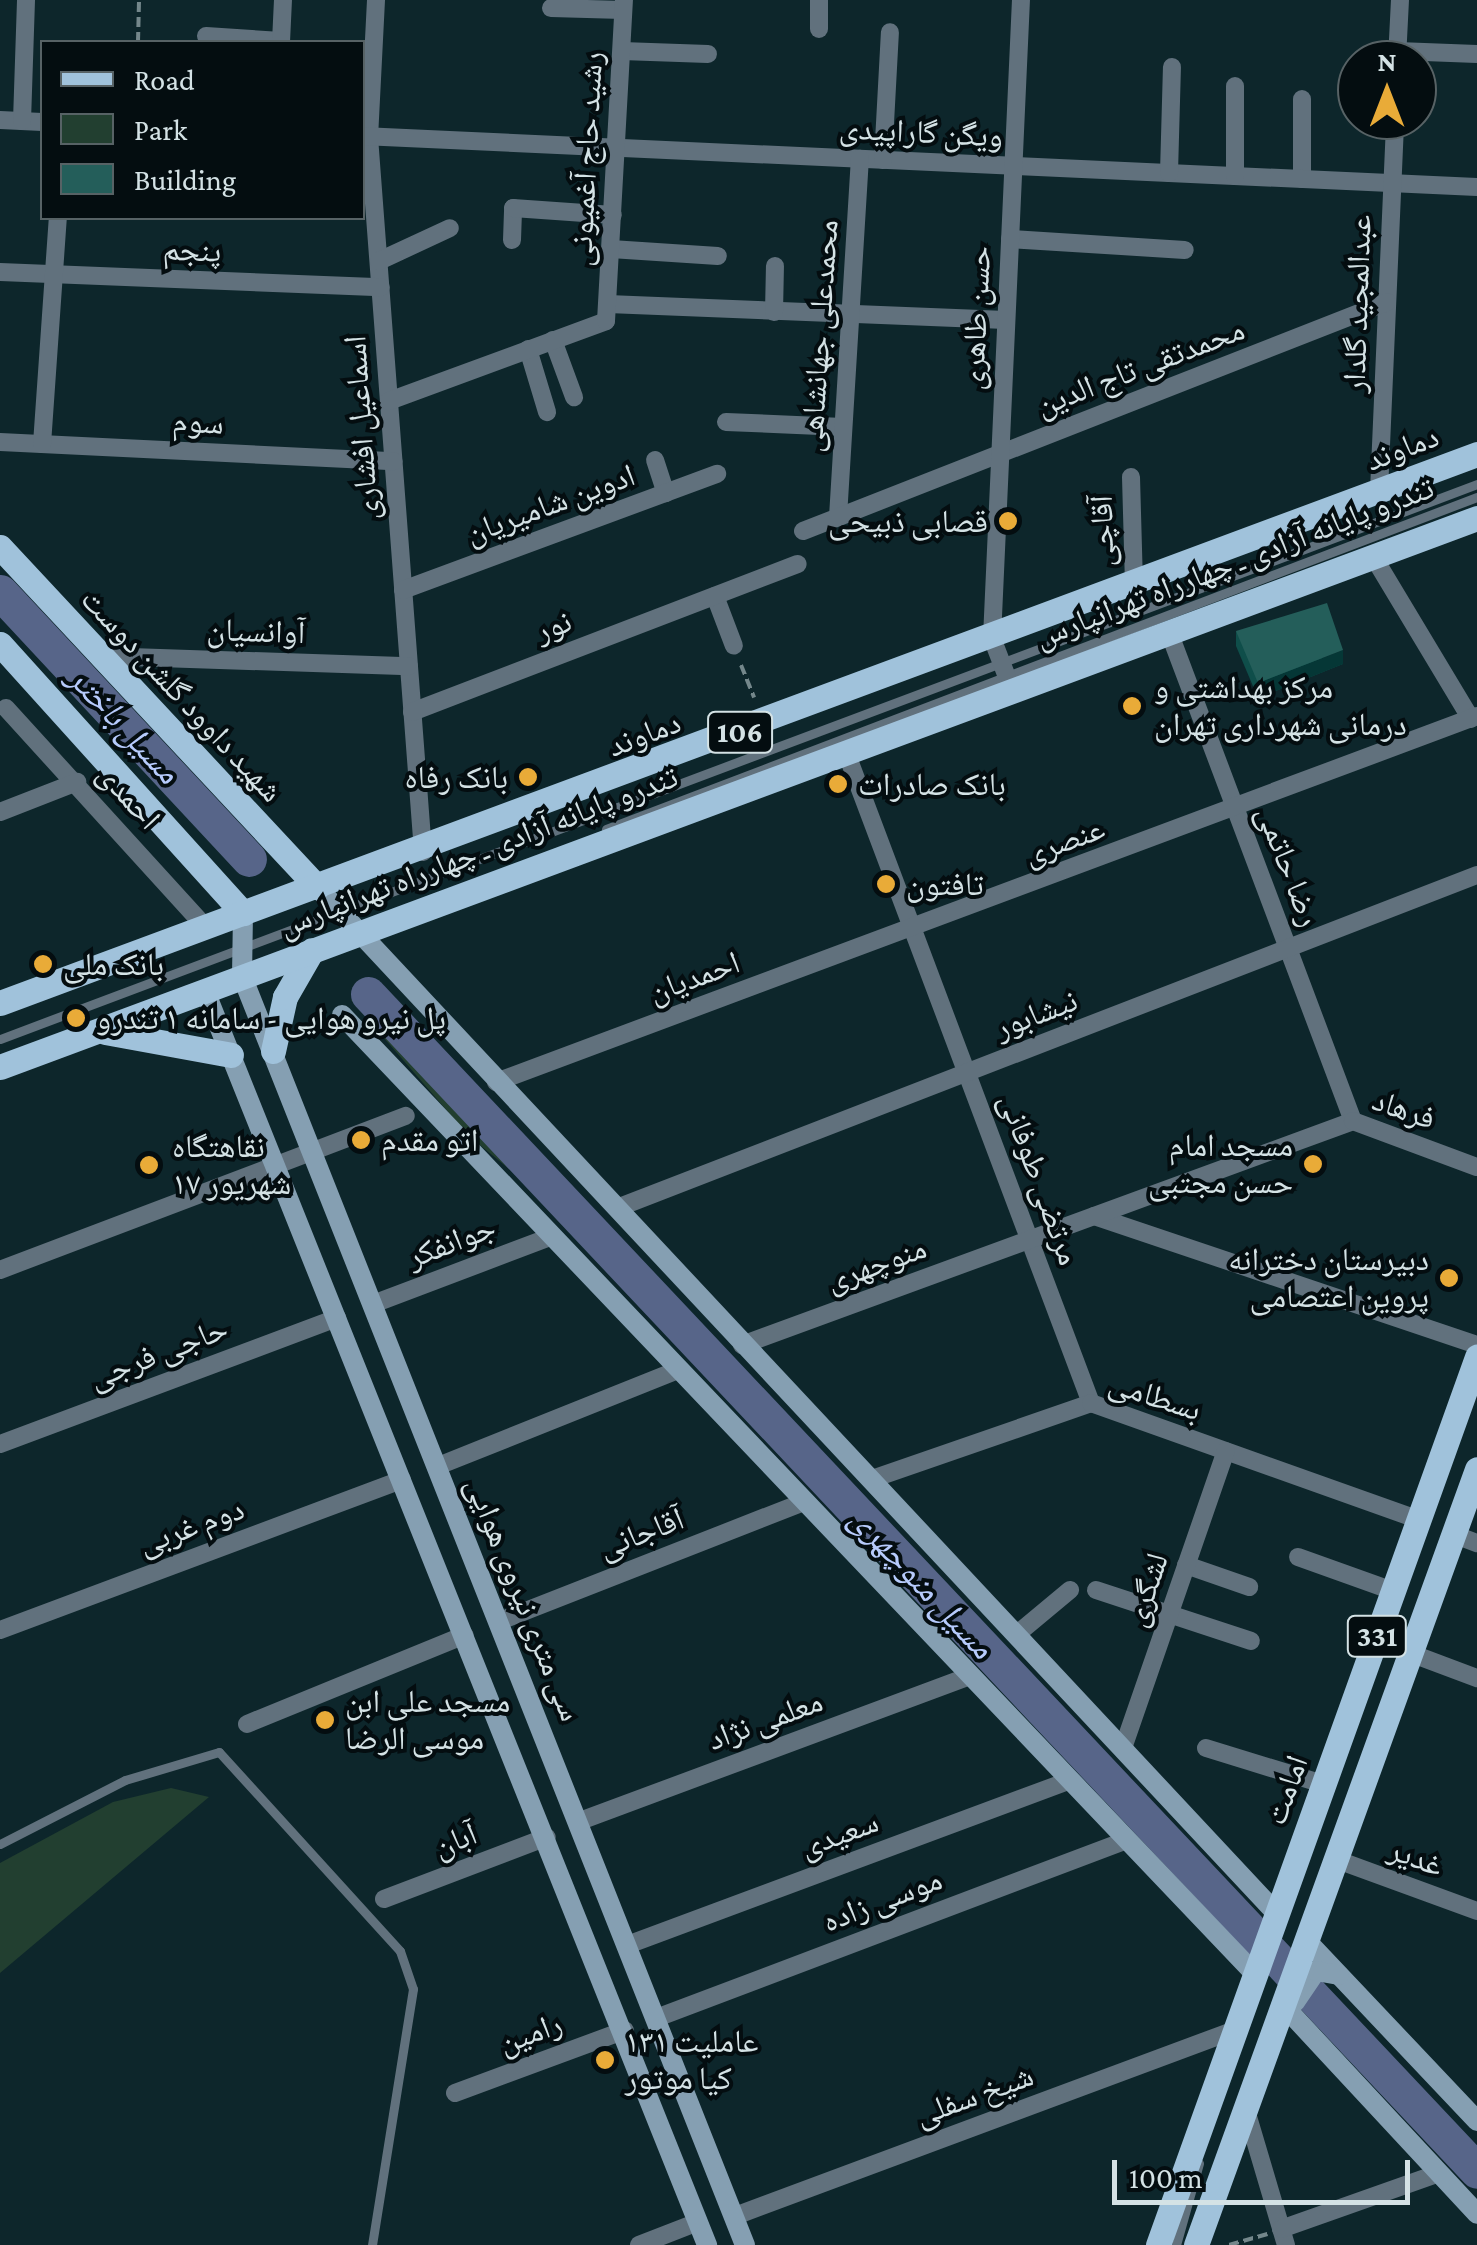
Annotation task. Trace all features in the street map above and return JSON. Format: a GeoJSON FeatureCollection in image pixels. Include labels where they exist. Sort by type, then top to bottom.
{"type":"FeatureCollection","features":[{"type":"Feature","properties":{"kind":"main road","name":"دماوند"},"geometry":{"type":"LineString","coordinates":[[0,1003],[243,913],[423,852],[1477,454]]}},
{"type":"Feature","properties":{"kind":"main road","name":"106"},"geometry":{"type":"LineString","coordinates":[[0,1067],[205,990],[242,972],[312,950],[358,929],[1477,518]]}},
{"type":"Feature","properties":{"kind":"main road","name":"شهید داوود گلشن دوست"},"geometry":{"type":"LineString","coordinates":[[0,547],[317,888]]}},
{"type":"Feature","properties":{"kind":"main road"},"geometry":{"type":"LineString","coordinates":[[0,644],[243,913],[242,972]]}},
{"type":"Feature","properties":{"kind":"main road"},"geometry":{"type":"LineString","coordinates":[[317,888],[1276,1914]]}},
{"type":"Feature","properties":{"kind":"main road"},"geometry":{"type":"LineString","coordinates":[[273,1051],[285,998],[312,950]]}},
{"type":"Feature","properties":{"kind":"main road","name":"سی متری نیروی هوایی"},"geometry":{"type":"LineString","coordinates":[[242,972],[659,2017],[745,2245]]}},
{"type":"Feature","properties":{"kind":"main road","name":"سی متری نیروی هوایی"},"geometry":{"type":"LineString","coordinates":[[205,990],[625,2030],[707,2245]]}},
{"type":"Feature","properties":{"kind":"main road"},"geometry":{"type":"LineString","coordinates":[[342,1015],[415,1112],[550,1238],[1255,1973]]}},
{"type":"Feature","properties":{"kind":"main road"},"geometry":{"type":"LineString","coordinates":[[94,1032],[231,1055]]}},
{"type":"Feature","properties":{"kind":"main road","name":"امامت"},"geometry":{"type":"LineString","coordinates":[[1158,2245],[1477,1357]]}},
{"type":"Feature","properties":{"kind":"main road","name":"331"},"geometry":{"type":"LineString","coordinates":[[1196,2245],[1246,2109],[1292,2012],[1306,1941],[1410,1652],[1465,1539],[1477,1469]]}},
{"type":"Feature","properties":{"kind":"main road"},"geometry":{"type":"LineString","coordinates":[[1306,1941],[1477,2121]]}},
{"type":"Feature","properties":{"kind":"main road"},"geometry":{"type":"LineString","coordinates":[[1339,1976],[1316,1972],[1299,1986],[1292,2012],[1477,2214]]}},
{"type":"Feature","properties":{"kind":"main road"},"geometry":{"type":"LineString","coordinates":[[1213,2097],[1246,2109]]}},
{"type":"Feature","properties":{"kind":"street"},"geometry":{"type":"LineString","coordinates":[[22,121],[26,0]]}},
{"type":"Feature","properties":{"kind":"street"},"geometry":{"type":"LineString","coordinates":[[281,40],[283,0]]}},
{"type":"Feature","properties":{"kind":"street","name":"اسماعیل افشاری"},"geometry":{"type":"LineString","coordinates":[[376,0],[366,136],[423,852]]}},
{"type":"Feature","properties":{"kind":"street"},"geometry":{"type":"LineString","coordinates":[[818,29],[819,0]]}},
{"type":"Feature","properties":{"kind":"street","name":"حسن طاهری"},"geometry":{"type":"LineString","coordinates":[[992,638],[1021,0]]}},
{"type":"Feature","properties":{"kind":"street"},"geometry":{"type":"LineString","coordinates":[[1399,40],[1400,0]]}},
{"type":"Feature","properties":{"kind":"street"},"geometry":{"type":"LineString","coordinates":[[551,8],[624,5]]}},
{"type":"Feature","properties":{"kind":"street","name":"رشید حاج آغمیونی"},"geometry":{"type":"LineString","coordinates":[[607,312],[624,5]]}},
{"type":"Feature","properties":{"kind":"street"},"geometry":{"type":"LineString","coordinates":[[883,160],[890,32]]}},
{"type":"Feature","properties":{"kind":"street"},"geometry":{"type":"LineString","coordinates":[[206,36],[256,40]]}},
{"type":"Feature","properties":{"kind":"street"},"geometry":{"type":"LineString","coordinates":[[622,51],[708,54]]}},
{"type":"Feature","properties":{"kind":"street"},"geometry":{"type":"LineString","coordinates":[[1437,55],[1477,54]]}},
{"type":"Feature","properties":{"kind":"street"},"geometry":{"type":"LineString","coordinates":[[1168,173],[1172,67]]}},
{"type":"Feature","properties":{"kind":"street"},"geometry":{"type":"LineString","coordinates":[[1234,176],[1235,86]]}},
{"type":"Feature","properties":{"kind":"street"},"geometry":{"type":"LineString","coordinates":[[1302,99],[1302,179]]}},
{"type":"Feature","properties":{"kind":"street"},"geometry":{"type":"LineString","coordinates":[[0,120],[40,122]]}},
{"type":"Feature","properties":{"kind":"street","name":"ویگن گاراپیدی"},"geometry":{"type":"LineString","coordinates":[[366,136],[1477,187]]}},
{"type":"Feature","properties":{"kind":"street","name":"عبدالمجید گلدار"},"geometry":{"type":"LineString","coordinates":[[1379,491],[1394,140]]}},
{"type":"Feature","properties":{"kind":"street","name":"محمدعلی جهانشاهی"},"geometry":{"type":"LineString","coordinates":[[838,517],[860,159]]}},
{"type":"Feature","properties":{"kind":"street"},"geometry":{"type":"LineString","coordinates":[[512,240],[513,208],[613,216]]}},
{"type":"Feature","properties":{"kind":"street"},"geometry":{"type":"LineString","coordinates":[[42,444],[58,220]]}},
{"type":"Feature","properties":{"kind":"street"},"geometry":{"type":"LineString","coordinates":[[379,262],[450,228]]}},
{"type":"Feature","properties":{"kind":"street"},"geometry":{"type":"LineString","coordinates":[[1010,239],[1185,250]]}},
{"type":"Feature","properties":{"kind":"street"},"geometry":{"type":"LineString","coordinates":[[611,248],[718,256]]}},
{"type":"Feature","properties":{"kind":"street"},"geometry":{"type":"LineString","coordinates":[[774,312],[775,266]]}},
{"type":"Feature","properties":{"kind":"street","name":"پنجم"},"geometry":{"type":"LineString","coordinates":[[0,272],[381,287]]}},
{"type":"Feature","properties":{"kind":"street","name":"محمدتقی تاج الدین"},"geometry":{"type":"LineString","coordinates":[[803,530],[1387,302]]}},
{"type":"Feature","properties":{"kind":"street"},"geometry":{"type":"LineString","coordinates":[[390,401],[554,340],[607,312],[774,312],[1006,320]]}},
{"type":"Feature","properties":{"kind":"street"},"geometry":{"type":"LineString","coordinates":[[554,340],[574,397]]}},
{"type":"Feature","properties":{"kind":"street"},"geometry":{"type":"LineString","coordinates":[[528,349],[547,412]]}},
{"type":"Feature","properties":{"kind":"street"},"geometry":{"type":"LineString","coordinates":[[726,422],[844,427]]}},
{"type":"Feature","properties":{"kind":"street","name":"سوم"},"geometry":{"type":"LineString","coordinates":[[0,442],[394,461]]}},
{"type":"Feature","properties":{"kind":"street"},"geometry":{"type":"LineString","coordinates":[[654,460],[666,493]]}},
{"type":"Feature","properties":{"kind":"street","name":"ادوین شامیریان"},"geometry":{"type":"LineString","coordinates":[[403,590],[717,474]]}},
{"type":"Feature","properties":{"kind":"street","name":"آقاچی"},"geometry":{"type":"LineString","coordinates":[[1131,476],[1134,584]]}},
{"type":"Feature","properties":{"kind":"street"},"geometry":{"type":"LineString","coordinates":[[1372,556],[1474,717]]}},
{"type":"Feature","properties":{"kind":"street","name":"نور"},"geometry":{"type":"LineString","coordinates":[[412,712],[798,564]]}},
{"type":"Feature","properties":{"kind":"street"},"geometry":{"type":"LineString","coordinates":[[714,596],[734,646]]}},
{"type":"Feature","properties":{"kind":"street","name":"رضا حاتمی"},"geometry":{"type":"LineString","coordinates":[[1169,632],[1353,1122]]}},
{"type":"Feature","properties":{"kind":"street"},"geometry":{"type":"LineString","coordinates":[[992,638],[1012,690]]}},
{"type":"Feature","properties":{"kind":"street","name":"آوانسیان"},"geometry":{"type":"LineString","coordinates":[[101,656],[409,666]]}},
{"type":"Feature","properties":{"kind":"street","name":"احمدی"},"geometry":{"type":"LineString","coordinates":[[6,708],[205,927]]}},
{"type":"Feature","properties":{"kind":"street","name":"عنصری"},"geometry":{"type":"LineString","coordinates":[[913,928],[1474,717]]}},
{"type":"Feature","properties":{"kind":"street","name":"مرتضی طوفانی"},"geometry":{"type":"LineString","coordinates":[[846,752],[1091,1404]]}},
{"type":"Feature","properties":{"kind":"street"},"geometry":{"type":"LineString","coordinates":[[0,812],[77,782]]}},
{"type":"Feature","properties":{"kind":"street","name":"نیشابور"},"geometry":{"type":"LineString","coordinates":[[617,1208],[1477,875]]}},
{"type":"Feature","properties":{"kind":"street","name":"احمدیان"},"geometry":{"type":"LineString","coordinates":[[496,1082],[913,928]]}},
{"type":"Feature","properties":{"kind":"street"},"geometry":{"type":"LineString","coordinates":[[0,1270],[415,1112]]}},
{"type":"Feature","properties":{"kind":"street","name":"فرهاد"},"geometry":{"type":"LineString","coordinates":[[1030,1240],[1353,1122],[1477,1167]]}},
{"type":"Feature","properties":{"kind":"street"},"geometry":{"type":"LineString","coordinates":[[1094,1216],[1477,1345]]}},
{"type":"Feature","properties":{"kind":"street","name":"جوانفکر"},"geometry":{"type":"LineString","coordinates":[[374,1304],[550,1238]]}},
{"type":"Feature","properties":{"kind":"street","name":"منوچهری"},"geometry":{"type":"LineString","coordinates":[[742,1345],[1030,1240]]}},
{"type":"Feature","properties":{"kind":"street","name":"حاجی فرجی"},"geometry":{"type":"LineString","coordinates":[[0,1444],[337,1318]]}},
{"type":"Feature","properties":{"kind":"street"},"geometry":{"type":"LineString","coordinates":[[438,1466],[678,1370]]}},
{"type":"Feature","properties":{"kind":"street","name":"بسطامی"},"geometry":{"type":"LineString","coordinates":[[872,1479],[1091,1404],[1418,1520]]}},
{"type":"Feature","properties":{"kind":"street","name":"لشگری"},"geometry":{"type":"LineString","coordinates":[[1123,1748],[1226,1451]]}},
{"type":"Feature","properties":{"kind":"street","name":"دوم غربی"},"geometry":{"type":"LineString","coordinates":[[0,1630],[402,1480]]}},
{"type":"Feature","properties":{"kind":"street","name":"آقاجانی"},"geometry":{"type":"LineString","coordinates":[[500,1621],[804,1502]]}},
{"type":"Feature","properties":{"kind":"street"},"geometry":{"type":"LineString","coordinates":[[1298,1557],[1393,1591]]}},
{"type":"Feature","properties":{"kind":"street"},"geometry":{"type":"LineString","coordinates":[[1186,1565],[1250,1587]]}},
{"type":"Feature","properties":{"kind":"street"},"geometry":{"type":"LineString","coordinates":[[1017,1634],[1070,1590]]}},
{"type":"Feature","properties":{"kind":"street"},"geometry":{"type":"LineString","coordinates":[[1096,1590],[1251,1641]]}},
{"type":"Feature","properties":{"kind":"street"},"geometry":{"type":"LineString","coordinates":[[247,1724],[465,1635]]}},
{"type":"Feature","properties":{"kind":"street"},"geometry":{"type":"LineString","coordinates":[[1410,1652],[1477,1678]]}},
{"type":"Feature","properties":{"kind":"street","name":"معلمی نژاد"},"geometry":{"type":"LineString","coordinates":[[580,1821],[970,1676]]}},
{"type":"Feature","properties":{"kind":"street"},"geometry":{"type":"LineString","coordinates":[[1206,1748],[1323,1784]]}},
{"type":"Feature","properties":{"kind":"street","name":"سعیدی"},"geometry":{"type":"LineString","coordinates":[[630,1944],[1070,1780]]}},
{"type":"Feature","properties":{"kind":"street","name":"آبان"},"geometry":{"type":"LineString","coordinates":[[384,1899],[547,1837]]}},
{"type":"Feature","properties":{"kind":"street","name":"موسی زاده"},"geometry":{"type":"LineString","coordinates":[[659,2017],[1127,1840]]}},
{"type":"Feature","properties":{"kind":"street","name":"غدیر"},"geometry":{"type":"LineString","coordinates":[[1335,1860],[1477,1910]]}},
{"type":"Feature","properties":{"kind":"street","name":"رامین"},"geometry":{"type":"LineString","coordinates":[[455,2093],[625,2030]]}},
{"type":"Feature","properties":{"kind":"street","name":"شیخ سفلی"},"geometry":{"type":"LineString","coordinates":[[734,2216],[1235,2030]]}},
{"type":"Feature","properties":{"kind":"street"},"geometry":{"type":"LineString","coordinates":[[1246,2109],[1284,2237],[1438,2172]]}},
{"type":"Feature","properties":{"kind":"street"},"geometry":{"type":"LineString","coordinates":[[639,2245],[698,2222]]}},
{"type":"Feature","properties":{"kind":"lane"},"geometry":{"type":"LineString","coordinates":[[0,1040],[242,942],[1477,484]]}},
{"type":"Feature","properties":{"kind":"lane","name":"تندرو پایانه آزادی ـ چهارراه تهرانپارس"},"geometry":{"type":"LineString","coordinates":[[0,1058],[358,929],[1477,497]]}},
{"type":"Feature","properties":{"kind":"lane"},"geometry":{"type":"LineString","coordinates":[[0,1844],[125,1780],[219,1752],[400,1950],[413,1989],[372,2245]]}},
{"type":"Feature","properties":{"kind":"lane"},"geometry":{"type":"LineString","coordinates":[[1176,2245],[1213,2097]]}},
{"type":"Feature","properties":{"kind":"path"},"geometry":{"type":"LineString","coordinates":[[138,40],[139,0]]}},
{"type":"Feature","properties":{"kind":"path"},"geometry":{"type":"LineString","coordinates":[[734,646],[764,724]]}},
{"type":"Feature","properties":{"kind":"path"},"geometry":{"type":"LineString","coordinates":[[1229,2245],[1284,2237]]}},
{"type":"Feature","properties":{"kind":"green space"},"geometry":{"type":"Polygon","coordinates":[[[378,984],[548,1164],[526,1183],[469,1136],[351,1000],[378,984]]]}},
{"type":"Feature","properties":{"kind":"green space"},"geometry":{"type":"Polygon","coordinates":[[[171,1788],[209,1797],[0,1973],[0,1863],[113,1802],[171,1788]]]}},
{"type":"Feature","properties":{"kind":"building"},"geometry":{"type":"Polygon","coordinates":[[[1327,603],[1343,650],[1258,683],[1236,631],[1327,603]]]}},
{"type":"Feature","properties":{"kind":"waterway","name":"مسیل باختر"},"geometry":{"type":"LineString","coordinates":[[0,592],[249,859]]}},
{"type":"Feature","properties":{"kind":"waterway","name":"مسیل منوچهری"},"geometry":{"type":"LineString","coordinates":[[368,994],[1477,2171]]}},
{"type":"Feature","properties":{"kind":"place","name":"قصابی ذبیحی"},"geometry":{"type":"Point","coordinates":[1008,521]}},
{"type":"Feature","properties":{"kind":"place","name":"مرکز بهداشتی و درمانی شهرداری تهران"},"geometry":{"type":"Point","coordinates":[1132,706]}},
{"type":"Feature","properties":{"kind":"place","name":"بانک رفاه"},"geometry":{"type":"Point","coordinates":[528,777]}},
{"type":"Feature","properties":{"kind":"place","name":"بانک صادرات"},"geometry":{"type":"Point","coordinates":[838,784]}},
{"type":"Feature","properties":{"kind":"place","name":"تافتون"},"geometry":{"type":"Point","coordinates":[886,884]}},
{"type":"Feature","properties":{"kind":"place","name":"بانک ملی"},"geometry":{"type":"Point","coordinates":[43,964]}},
{"type":"Feature","properties":{"kind":"place","name":"پل نیرو هوایی - سامانه ۱ تندرو"},"geometry":{"type":"Point","coordinates":[76,1018]}},
{"type":"Feature","properties":{"kind":"place","name":"اتو مقدم"},"geometry":{"type":"Point","coordinates":[361,1140]}},
{"type":"Feature","properties":{"kind":"place","name":"مسجد امام حسن مجتبی"},"geometry":{"type":"Point","coordinates":[1313,1164]}},
{"type":"Feature","properties":{"kind":"place","name":"نقاهتگاه ۱۷ شهریور"},"geometry":{"type":"Point","coordinates":[149,1165]}},
{"type":"Feature","properties":{"kind":"place","name":"دبیرستان دخترانه پروین اعتصامی"},"geometry":{"type":"Point","coordinates":[1449,1278]}},
{"type":"Feature","properties":{"kind":"place","name":"مسجد علی ابن موسی الرضا"},"geometry":{"type":"Point","coordinates":[325,1720]}},
{"type":"Feature","properties":{"kind":"place","name":"عاملیت ۱۳۱ کیا موتور"},"geometry":{"type":"Point","coordinates":[605,2060]}}]}
